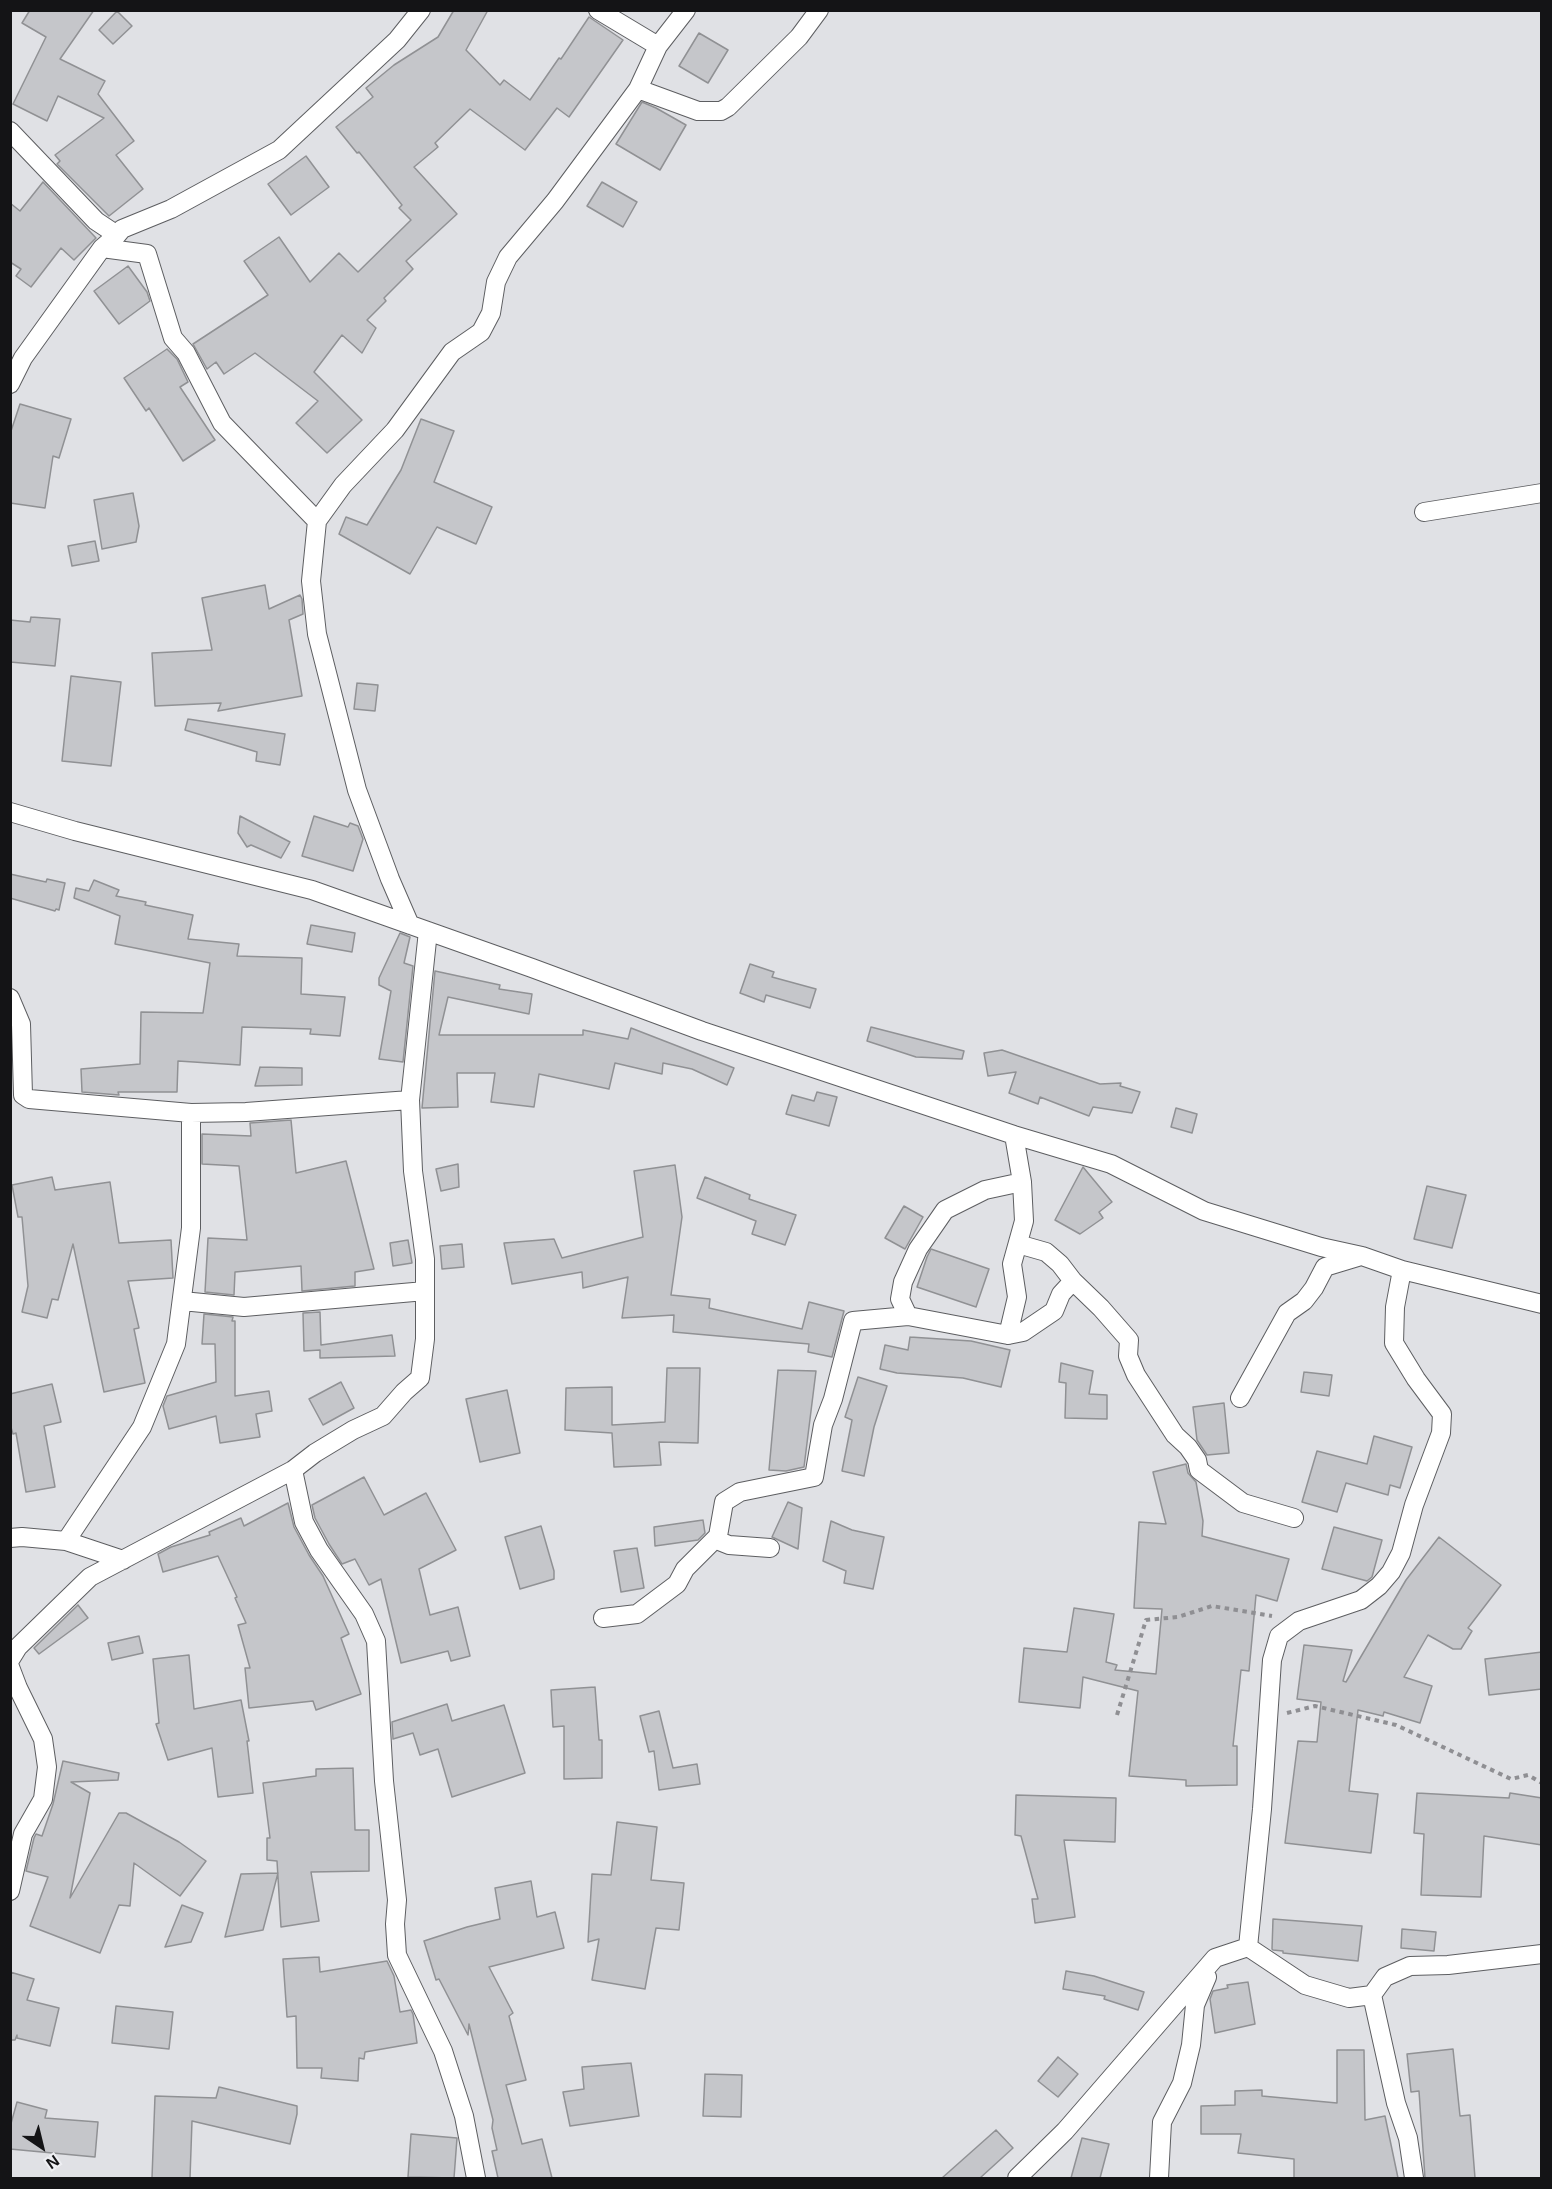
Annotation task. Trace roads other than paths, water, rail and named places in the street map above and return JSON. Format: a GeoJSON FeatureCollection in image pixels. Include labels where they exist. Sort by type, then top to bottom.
{"type":"FeatureCollection","features":[{"type":"Feature","properties":{"kind":"street"},"geometry":{"type":"LineString","coordinates":[[10,384],[23,358],[102,248],[122,229],[171,209],[279,150],[397,40],[421,10]]}},
{"type":"Feature","properties":{"kind":"street"},"geometry":{"type":"LineString","coordinates":[[598,10],[658,46]]}},
{"type":"Feature","properties":{"kind":"street"},"geometry":{"type":"LineString","coordinates":[[410,925],[390,879],[357,790],[318,634],[311,581],[317,522],[343,485],[394,430],[452,352],[481,332],[491,313],[496,282],[508,257],[555,201],[638,89],[658,46],[686,10]]}},
{"type":"Feature","properties":{"kind":"street"},"geometry":{"type":"LineString","coordinates":[[638,89],[698,111],[721,111],[728,107],[799,36],[819,10]]}},
{"type":"Feature","properties":{"kind":"street"},"geometry":{"type":"LineString","coordinates":[[10,131],[96,221],[117,235]]}},
{"type":"Feature","properties":{"kind":"street"},"geometry":{"type":"LineString","coordinates":[[102,248],[147,254],[173,338],[186,353],[222,423],[317,522]]}},
{"type":"Feature","properties":{"kind":"street"},"geometry":{"type":"LineString","coordinates":[[1424,512],[1542,493]]}},
{"type":"Feature","properties":{"kind":"street"},"geometry":{"type":"LineString","coordinates":[[10,812],[75,831],[312,890],[702,1031],[1014,1136],[1111,1164],[1204,1211],[1321,1247],[1362,1256],[1402,1270],[1542,1304]]}},
{"type":"Feature","properties":{"kind":"street"},"geometry":{"type":"LineString","coordinates":[[10,1660],[18,1647],[90,1577],[293,1470],[315,1453],[353,1430],[383,1416],[420,1378],[425,1339],[425,1259],[413,1171],[410,1100],[428,931]]}},
{"type":"Feature","properties":{"kind":"street"},"geometry":{"type":"LineString","coordinates":[[10,998],[21,1024],[23,1095],[25,1098],[191,1113],[246,1112],[410,1100]]}},
{"type":"Feature","properties":{"kind":"street"},"geometry":{"type":"LineString","coordinates":[[66,1541],[142,1427],[176,1344],[191,1227],[191,1113]]}},
{"type":"Feature","properties":{"kind":"street"},"geometry":{"type":"LineString","coordinates":[[1008,1335],[1017,1297],[1012,1264],[1024,1221],[1022,1182],[1014,1136]]}},
{"type":"Feature","properties":{"kind":"street"},"geometry":{"type":"LineString","coordinates":[[908,1316],[900,1299],[903,1282],[918,1249],[945,1210],[985,1190],[1022,1182]]}},
{"type":"Feature","properties":{"kind":"street"},"geometry":{"type":"LineString","coordinates":[[1018,1244],[1046,1252],[1060,1264],[1073,1281],[1129,1340],[1128,1356],[1136,1375],[1174,1435],[1188,1447],[1197,1460],[1199,1470],[1243,1503],[1294,1518]]}},
{"type":"Feature","properties":{"kind":"street"},"geometry":{"type":"LineString","coordinates":[[1240,1398],[1287,1313],[1304,1301],[1325,1267],[1362,1256]]}},
{"type":"Feature","properties":{"kind":"street"},"geometry":{"type":"LineString","coordinates":[[1248,1947],[1262,1809],[1272,1660],[1279,1636],[1299,1621],[1361,1600],[1379,1586],[1391,1572],[1401,1553],[1414,1505],[1441,1433],[1442,1414],[1416,1379],[1394,1343],[1395,1307],[1402,1270]]}},
{"type":"Feature","properties":{"kind":"street"},"geometry":{"type":"LineString","coordinates":[[770,1548],[729,1545],[719,1541],[724,1502],[740,1492],[814,1478],[823,1425],[833,1400],[853,1321],[908,1316],[1008,1335],[1023,1332],[1054,1311],[1061,1294],[1073,1281]]}},
{"type":"Feature","properties":{"kind":"street"},"geometry":{"type":"LineString","coordinates":[[182,1301],[244,1307],[425,1291]]}},
{"type":"Feature","properties":{"kind":"street"},"geometry":{"type":"LineString","coordinates":[[293,1470],[304,1522],[319,1550],[364,1614],[376,1641],[384,1781],[397,1900],[395,1924],[397,1955],[443,2050],[464,2116],[476,2178]]}},
{"type":"Feature","properties":{"kind":"street"},"geometry":{"type":"LineString","coordinates":[[603,1618],[636,1614],[652,1603],[677,1584],[685,1569],[718,1536]]}},
{"type":"Feature","properties":{"kind":"street"},"geometry":{"type":"LineString","coordinates":[[10,1538],[66,1541],[123,1560]]}},
{"type":"Feature","properties":{"kind":"street"},"geometry":{"type":"LineString","coordinates":[[10,1667],[44,1739],[47,1767],[43,1799],[24,1834],[10,1891]]}},
{"type":"Feature","properties":{"kind":"street"},"geometry":{"type":"LineString","coordinates":[[1017,2178],[1065,2131],[1215,1959],[1248,1947]]}},
{"type":"Feature","properties":{"kind":"street"},"geometry":{"type":"LineString","coordinates":[[1248,1947],[1305,1985],[1349,1998],[1372,1995],[1385,1977],[1410,1966],[1448,1965],[1542,1954]]}},
{"type":"Feature","properties":{"kind":"street"},"geometry":{"type":"LineString","coordinates":[[1159,2178],[1162,2122],[1182,2083],[1191,2045],[1195,2005],[1215,1959]]}},
{"type":"Feature","properties":{"kind":"street"},"geometry":{"type":"LineString","coordinates":[[1372,1995],[1396,2103],[1408,2138],[1414,2178]]}}]}
